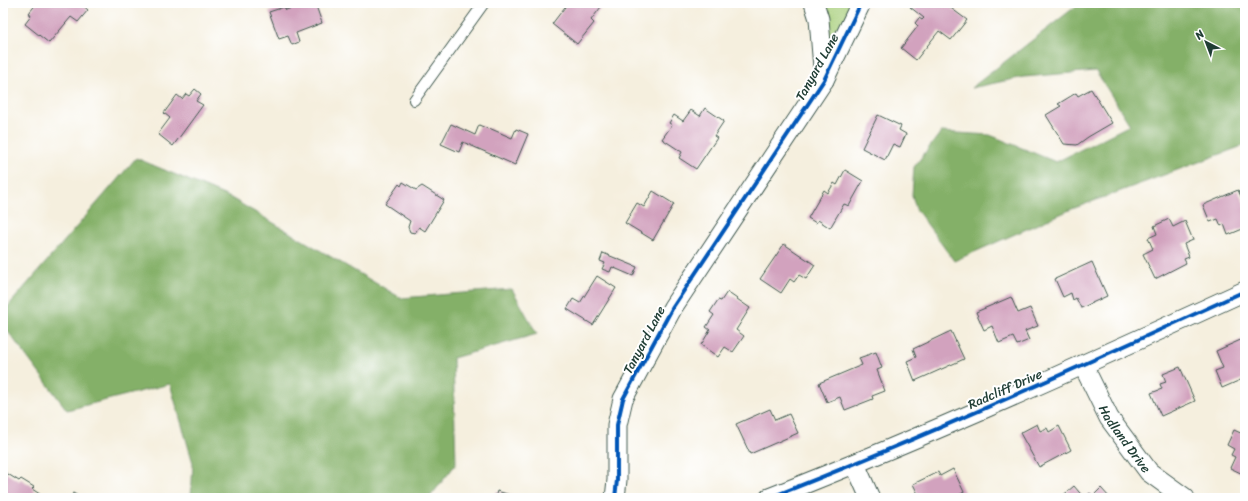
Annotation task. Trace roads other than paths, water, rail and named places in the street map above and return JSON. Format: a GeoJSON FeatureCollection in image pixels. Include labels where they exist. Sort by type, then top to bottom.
{"type":"FeatureCollection","features":[{"type":"Feature","properties":{"kind":"street","name":"Tanyard Lane"},"geometry":{"type":"LineString","coordinates":[[814,3],[819,19],[824,80]]}},
{"type":"Feature","properties":{"kind":"street","name":"Tanyard Lane"},"geometry":{"type":"LineString","coordinates":[[615,498],[617,480],[617,425],[623,399],[673,307],[824,80],[861,3]]}},
{"type":"Feature","properties":{"kind":"street","name":"Radcliff Drive"},"geometry":{"type":"LineString","coordinates":[[769,498],[855,464],[1083,365],[1245,291]]}},
{"type":"Feature","properties":{"kind":"street","name":"Hadland Drive"},"geometry":{"type":"LineString","coordinates":[[1083,365],[1110,418],[1149,472],[1185,498]]}},
{"type":"Feature","properties":{"kind":"street"},"geometry":{"type":"LineString","coordinates":[[855,464],[870,498]]}},
{"type":"Feature","properties":{"kind":"lane"},"geometry":{"type":"LineString","coordinates":[[414,100],[484,3]]}}]}
